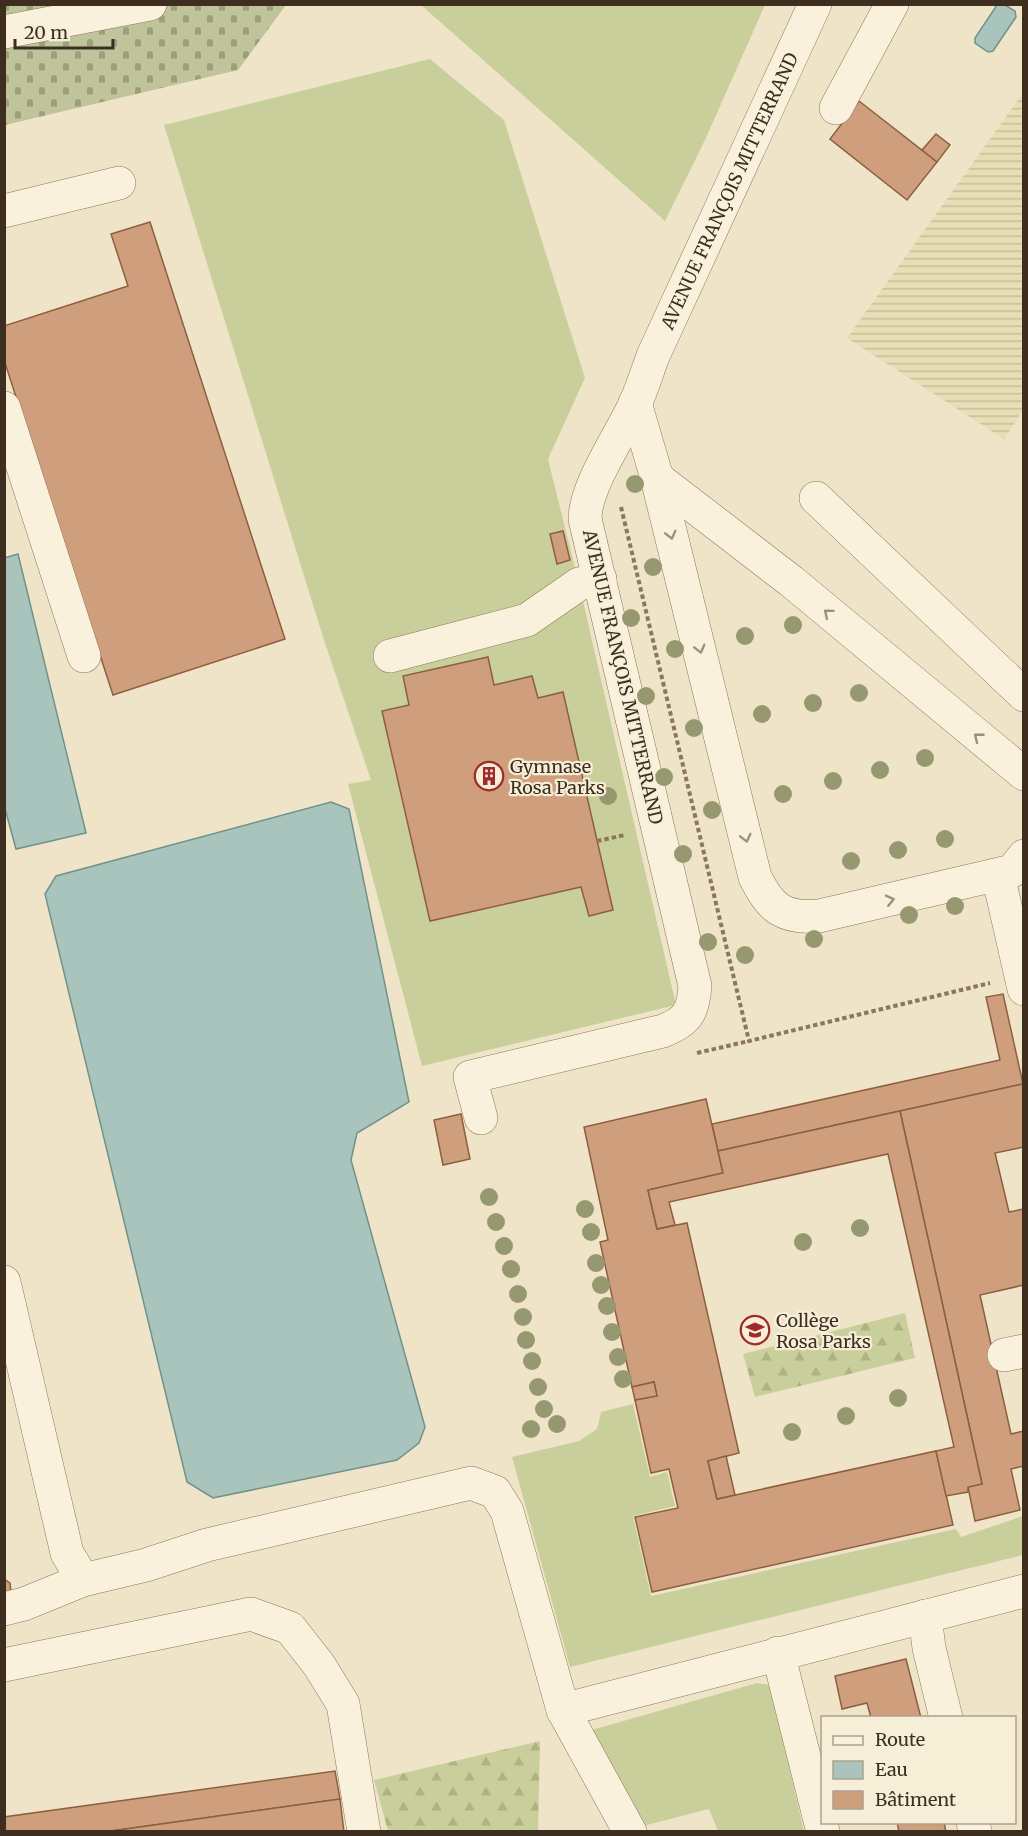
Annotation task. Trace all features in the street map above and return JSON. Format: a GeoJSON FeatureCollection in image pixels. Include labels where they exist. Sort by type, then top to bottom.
{"type":"FeatureCollection","features":[{"type":"Feature","properties":{"kind":"street"},"geometry":{"type":"LineString","coordinates":[[4,32],[150,4]]}},
{"type":"Feature","properties":{"kind":"street","name":"AVENUE FRANÇOIS MITTERRAND"},"geometry":{"type":"LineString","coordinates":[[482,1118],[470,1077],[663,1031],[677,1026],[688,1016],[694,1004],[695,986],[585,519],[585,507],[608,453],[635,403],[653,356],[815,4]]}},
{"type":"Feature","properties":{"kind":"street"},"geometry":{"type":"LineString","coordinates":[[836,108],[892,4]]}},
{"type":"Feature","properties":{"kind":"street"},"geometry":{"type":"LineString","coordinates":[[4,212],[119,183]]}},
{"type":"Feature","properties":{"kind":"street"},"geometry":{"type":"LineString","coordinates":[[635,403],[657,478],[755,877],[765,897],[780,910],[801,917],[819,916],[1014,868],[1023,989]]}},
{"type":"Feature","properties":{"kind":"street"},"geometry":{"type":"LineString","coordinates":[[4,408],[84,656]]}},
{"type":"Feature","properties":{"kind":"street"},"geometry":{"type":"LineString","coordinates":[[657,478],[790,581],[1023,774]]}},
{"type":"Feature","properties":{"kind":"street"},"geometry":{"type":"LineString","coordinates":[[816,498],[1023,695]]}},
{"type":"Feature","properties":{"kind":"street"},"geometry":{"type":"LineString","coordinates":[[390,656],[528,620],[579,584],[600,579]]}},
{"type":"Feature","properties":{"kind":"street"},"geometry":{"type":"LineString","coordinates":[[4,1282],[68,1553],[83,1580]]}},
{"type":"Feature","properties":{"kind":"street"},"geometry":{"type":"LineString","coordinates":[[4,1609],[24,1604],[83,1580],[146,1565],[207,1545],[471,1483],[495,1492],[507,1511],[563,1710],[630,1832]]}},
{"type":"Feature","properties":{"kind":"street"},"geometry":{"type":"LineString","coordinates":[[563,1710],[1023,1591]]}},
{"type":"Feature","properties":{"kind":"street"},"geometry":{"type":"LineString","coordinates":[[4,1665],[251,1614],[290,1628],[320,1665],[344,1704],[364,1832]]}},
{"type":"Feature","properties":{"kind":"street"},"geometry":{"type":"LineString","coordinates":[[924,1616],[929,1648],[946,1716]]}},
{"type":"Feature","properties":{"kind":"street"},"geometry":{"type":"LineString","coordinates":[[778,1653],[821,1820]]}},
{"type":"Feature","properties":{"kind":"shaded area"},"geometry":{"type":"Polygon","coordinates":[[[1023,93],[1023,410],[1004,439],[847,338],[1023,93]]]}},
{"type":"Feature","properties":{"kind":"green space"},"geometry":{"type":"Polygon","coordinates":[[[4,5],[286,5],[238,70],[5,125],[4,5]]]}},
{"type":"Feature","properties":{"kind":"green space"},"geometry":{"type":"Polygon","coordinates":[[[421,5],[765,5],[705,140],[665,221],[421,5]]]}},
{"type":"Feature","properties":{"kind":"green space"},"geometry":{"type":"Polygon","coordinates":[[[430,59],[504,120],[585,378],[548,459],[676,1005],[422,1066],[348,784],[371,780],[323,637],[164,125],[430,59]]]}},
{"type":"Feature","properties":{"kind":"green space"},"geometry":{"type":"Polygon","coordinates":[[[905,1313],[915,1358],[755,1397],[743,1354],[905,1313]]]}},
{"type":"Feature","properties":{"kind":"green space"},"geometry":{"type":"Polygon","coordinates":[[[633,1404],[650,1477],[667,1472],[675,1506],[633,1516],[651,1596],[956,1529],[961,1537],[1023,1516],[1023,1555],[570,1667],[512,1457],[579,1441],[597,1429],[601,1412],[633,1404]]]}},
{"type":"Feature","properties":{"kind":"green space"},"geometry":{"type":"Polygon","coordinates":[[[757,1683],[770,1685],[804,1831],[718,1831],[709,1809],[639,1827],[588,1731],[757,1683]]]}},
{"type":"Feature","properties":{"kind":"green space"},"geometry":{"type":"Polygon","coordinates":[[[540,1741],[538,1831],[388,1831],[374,1780],[540,1741]]]}},
{"type":"Feature","properties":{"kind":"water"},"geometry":{"type":"Polygon","coordinates":[[[997,5],[1005,5],[1015,11],[1016,17],[993,51],[988,52],[975,43],[975,38],[997,5]]]}},
{"type":"Feature","properties":{"kind":"water"},"geometry":{"type":"Polygon","coordinates":[[[18,554],[86,833],[16,849],[4,805],[4,558],[18,554]]]}},
{"type":"Feature","properties":{"kind":"water"},"geometry":{"type":"Polygon","coordinates":[[[331,802],[349,809],[409,1102],[357,1133],[351,1160],[425,1427],[419,1443],[397,1460],[213,1498],[187,1482],[45,894],[56,876],[331,802]]]}},
{"type":"Feature","properties":{"kind":"building"},"geometry":{"type":"Polygon","coordinates":[[[859,101],[937,162],[907,200],[830,139],[859,101]]]}},
{"type":"Feature","properties":{"kind":"building"},"geometry":{"type":"Polygon","coordinates":[[[936,134],[950,145],[937,162],[922,150],[936,134]]]}},
{"type":"Feature","properties":{"kind":"building"},"geometry":{"type":"Polygon","coordinates":[[[150,222],[285,639],[113,695],[4,360],[4,326],[128,286],[111,234],[150,222]]]}},
{"type":"Feature","properties":{"kind":"building"},"geometry":{"type":"Polygon","coordinates":[[[563,531],[570,560],[557,564],[550,534],[563,531]]]}},
{"type":"Feature","properties":{"kind":"building","name":"Gymnase Rosa Parks"},"geometry":{"type":"Polygon","coordinates":[[[488,657],[494,685],[532,676],[538,698],[563,692],[613,910],[589,916],[581,887],[430,921],[382,711],[409,705],[403,676],[488,657]]]}},
{"type":"Feature","properties":{"kind":"building"},"geometry":{"type":"Polygon","coordinates":[[[1003,994],[1023,1084],[718,1151],[712,1124],[1000,1060],[986,997],[1003,994]]]}},
{"type":"Feature","properties":{"kind":"building"},"geometry":{"type":"Polygon","coordinates":[[[1023,1084],[1024,1147],[995,1153],[1009,1212],[1024,1209],[1024,1285],[980,1295],[1011,1434],[1024,1431],[1024,1466],[1011,1469],[1020,1510],[975,1521],[968,1487],[982,1484],[900,1111],[1023,1084]]]}},
{"type":"Feature","properties":{"kind":"building"},"geometry":{"type":"Polygon","coordinates":[[[706,1099],[723,1173],[648,1190],[657,1229],[687,1223],[739,1453],[708,1461],[717,1499],[936,1451],[953,1525],[652,1592],[635,1517],[678,1508],[669,1469],[651,1473],[635,1400],[657,1396],[654,1382],[632,1387],[600,1242],[608,1240],[584,1127],[706,1099]]]}},
{"type":"Feature","properties":{"kind":"building"},"geometry":{"type":"Polygon","coordinates":[[[900,1111],[982,1484],[968,1487],[968,1492],[946,1496],[936,1451],[954,1447],[888,1154],[669,1202],[675,1225],[657,1229],[648,1190],[723,1173],[718,1151],[900,1111]]]}},
{"type":"Feature","properties":{"kind":"building"},"geometry":{"type":"Polygon","coordinates":[[[461,1114],[470,1159],[443,1165],[434,1120],[461,1114]]]}},
{"type":"Feature","properties":{"kind":"building"},"geometry":{"type":"Polygon","coordinates":[[[654,1382],[657,1396],[635,1400],[632,1387],[654,1382]]]}},
{"type":"Feature","properties":{"kind":"building"},"geometry":{"type":"Polygon","coordinates":[[[726,1456],[735,1495],[717,1499],[708,1461],[726,1456]]]}},
{"type":"Feature","properties":{"kind":"building"},"geometry":{"type":"Polygon","coordinates":[[[4,1579],[10,1583],[11,1592],[4,1593],[4,1579]]]}},
{"type":"Feature","properties":{"kind":"building"},"geometry":{"type":"Polygon","coordinates":[[[906,1659],[920,1716],[870,1716],[867,1703],[842,1709],[835,1676],[906,1659]]]}},
{"type":"Feature","properties":{"kind":"building"},"geometry":{"type":"Polygon","coordinates":[[[335,1771],[340,1799],[104,1832],[4,1832],[4,1817],[335,1771]]]}},
{"type":"Feature","properties":{"kind":"building"},"geometry":{"type":"Polygon","coordinates":[[[340,1799],[344,1832],[104,1832],[340,1799]]]}},
{"type":"Feature","properties":{"kind":"building"},"geometry":{"type":"Polygon","coordinates":[[[897,1824],[944,1824],[946,1832],[899,1832],[897,1824]]]}},
{"type":"Feature","properties":{"kind":"place","name":"Gymnase Rosa Parks"},"geometry":{"type":"Point","coordinates":[489,776]}},
{"type":"Feature","properties":{"kind":"place","name":"Collège Rosa Parks"},"geometry":{"type":"Point","coordinates":[755,1330]}}]}
